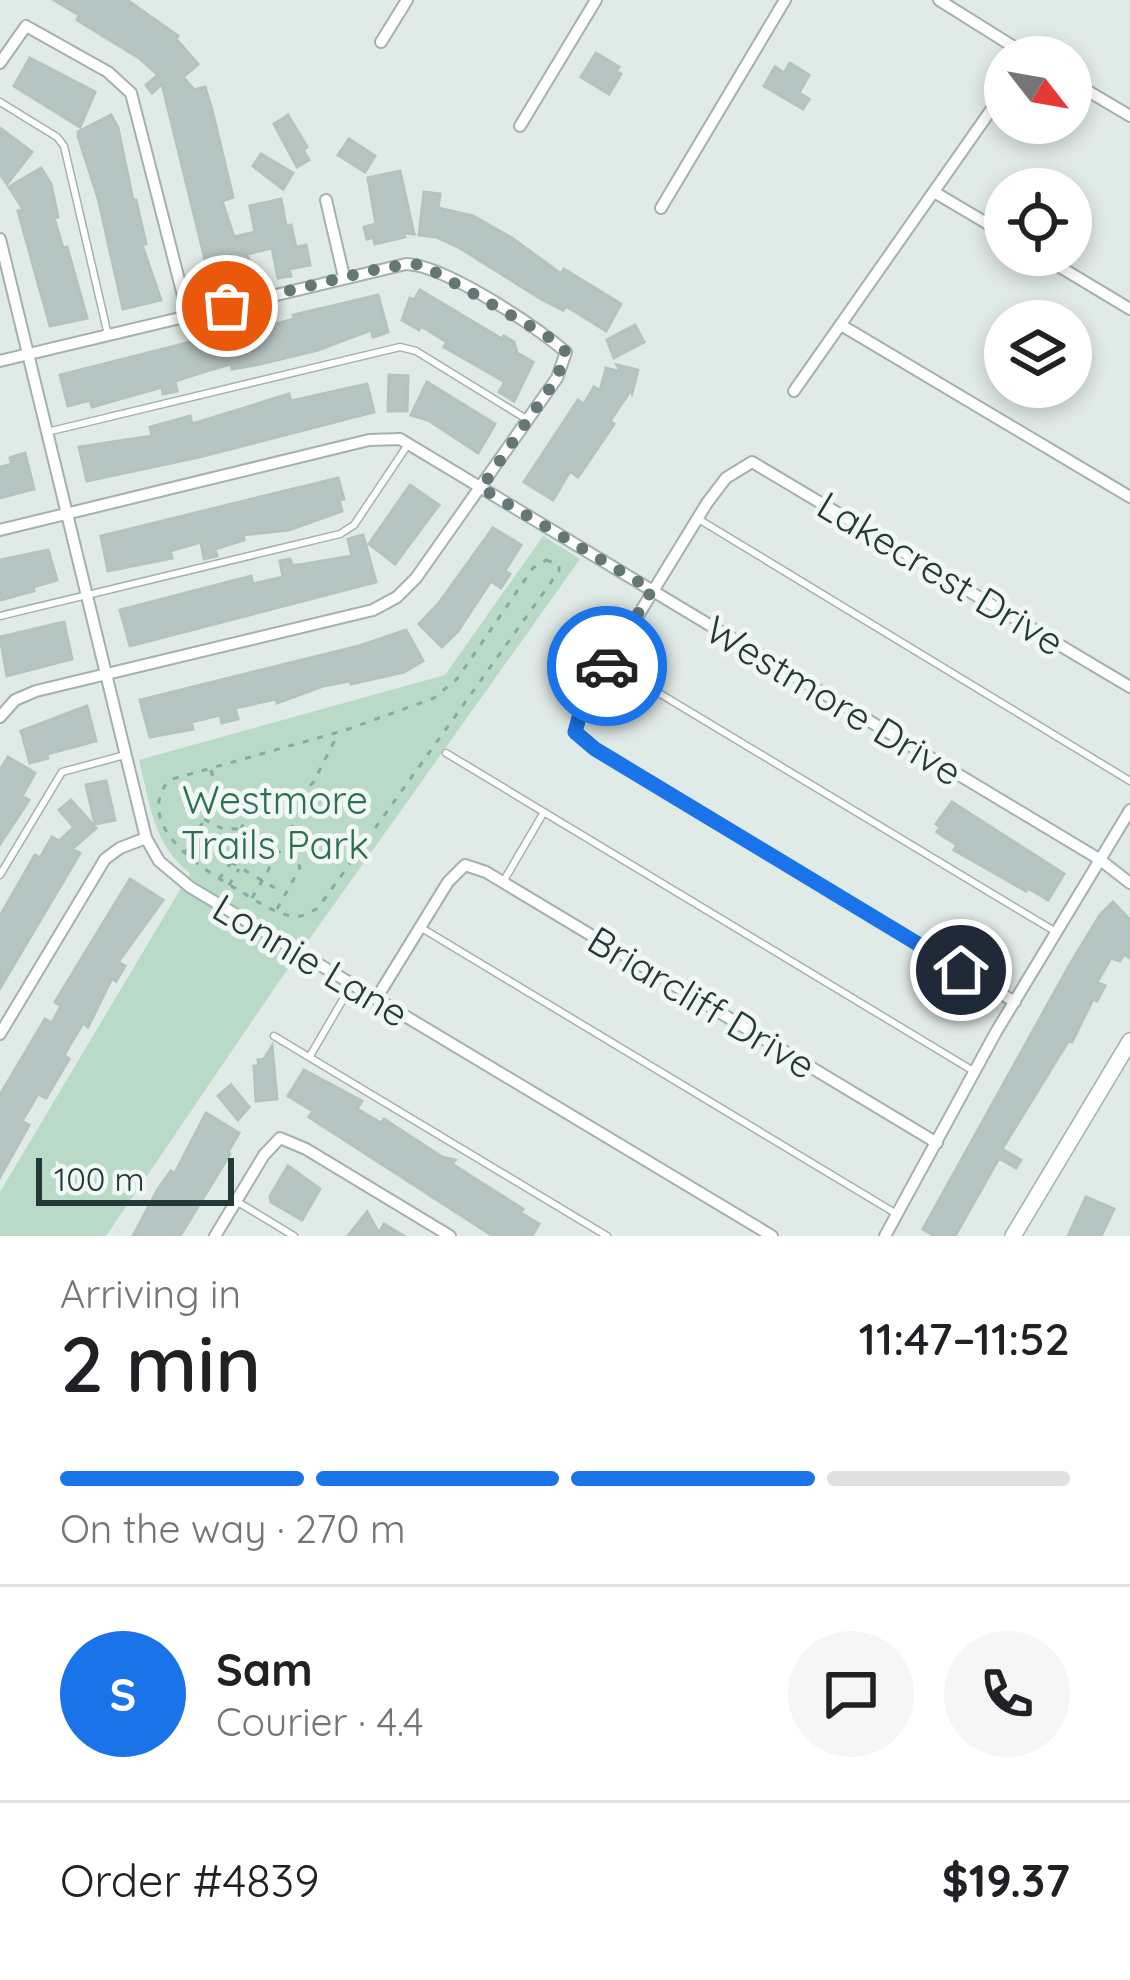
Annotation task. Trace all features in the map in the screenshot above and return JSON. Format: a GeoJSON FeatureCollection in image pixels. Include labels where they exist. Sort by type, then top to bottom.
{"type":"FeatureCollection","features":[{"type":"Feature","properties":{"kind":"street"},"geometry":{"type":"LineString","coordinates":[[382,42],[407,0]]}},
{"type":"Feature","properties":{"kind":"street"},"geometry":{"type":"LineString","coordinates":[[520,126],[596,0]]}},
{"type":"Feature","properties":{"kind":"street"},"geometry":{"type":"LineString","coordinates":[[661,208],[784,0]]}},
{"type":"Feature","properties":{"kind":"street"},"geometry":{"type":"LineString","coordinates":[[939,0],[996,36]]}},
{"type":"Feature","properties":{"kind":"street"},"geometry":{"type":"LineString","coordinates":[[0,63],[26,26],[108,72],[131,93],[188,315]]}},
{"type":"Feature","properties":{"kind":"street"},"geometry":{"type":"LineString","coordinates":[[1092,93],[1130,116]]}},
{"type":"Feature","properties":{"kind":"street"},"geometry":{"type":"LineString","coordinates":[[794,391],[984,120]]}},
{"type":"Feature","properties":{"kind":"street"},"geometry":{"type":"LineString","coordinates":[[934,192],[984,222]]}},
{"type":"Feature","properties":{"kind":"street"},"geometry":{"type":"LineString","coordinates":[[326,200],[344,277]]}},
{"type":"Feature","properties":{"kind":"street","name":"Lonnie Lane"},"geometry":{"type":"LineString","coordinates":[[0,239],[146,838],[159,861],[178,880],[772,1236]]}},
{"type":"Feature","properties":{"kind":"street"},"geometry":{"type":"LineString","coordinates":[[0,361],[386,267],[421,264],[546,335],[566,352],[557,378],[416,578],[397,597],[374,610],[21,696],[0,717]]}},
{"type":"Feature","properties":{"kind":"street"},"geometry":{"type":"LineString","coordinates":[[1075,276],[1130,309]]}},
{"type":"Feature","properties":{"kind":"street"},"geometry":{"type":"LineString","coordinates":[[842,325],[1130,497]]}},
{"type":"Feature","properties":{"kind":"street"},"geometry":{"type":"LineString","coordinates":[[0,530],[369,440],[409,443]]}},
{"type":"Feature","properties":{"kind":"street","name":"Westmore Drive"},"geometry":{"type":"LineString","coordinates":[[409,443],[1128,879]]}},
{"type":"Feature","properties":{"kind":"street","name":"Lakecrest Drive"},"geometry":{"type":"LineString","coordinates":[[697,518],[727,478],[752,462],[1130,687]]}},
{"type":"Feature","properties":{"kind":"street"},"geometry":{"type":"LineString","coordinates":[[697,518],[582,707],[575,732],[595,749],[1015,1002]]}},
{"type":"Feature","properties":{"kind":"street"},"geometry":{"type":"LineString","coordinates":[[885,1236],[1055,932],[1130,810]]}},
{"type":"Feature","properties":{"kind":"street"},"geometry":{"type":"LineString","coordinates":[[0,1034],[105,859],[146,838]]}},
{"type":"Feature","properties":{"kind":"street","name":"Briarcliff Drive"},"geometry":{"type":"LineString","coordinates":[[419,927],[465,865],[937,1143]]}},
{"type":"Feature","properties":{"kind":"street"},"geometry":{"type":"LineString","coordinates":[[376,999],[419,927]]}},
{"type":"Feature","properties":{"kind":"street"},"geometry":{"type":"LineString","coordinates":[[1013,1236],[1130,1041]]}},
{"type":"Feature","properties":{"kind":"street"},"geometry":{"type":"LineString","coordinates":[[215,1236],[264,1155],[280,1138],[450,1236]]}},
{"type":"Feature","properties":{"kind":"lane"},"geometry":{"type":"LineString","coordinates":[[0,102],[57,136],[64,146],[108,335]]}},
{"type":"Feature","properties":{"kind":"lane"},"geometry":{"type":"LineString","coordinates":[[47,432],[400,347],[424,356],[528,420]]}},
{"type":"Feature","properties":{"kind":"lane"},"geometry":{"type":"LineString","coordinates":[[0,616],[347,531],[409,443]]}},
{"type":"Feature","properties":{"kind":"lane"},"geometry":{"type":"LineString","coordinates":[[697,518],[1130,782]]}},
{"type":"Feature","properties":{"kind":"lane"},"geometry":{"type":"LineString","coordinates":[[609,663],[1055,932]]}},
{"type":"Feature","properties":{"kind":"lane"},"geometry":{"type":"LineString","coordinates":[[446,753],[975,1072]]}},
{"type":"Feature","properties":{"kind":"lane"},"geometry":{"type":"LineString","coordinates":[[0,875],[62,772],[125,755]]}},
{"type":"Feature","properties":{"kind":"lane"},"geometry":{"type":"LineString","coordinates":[[502,883],[544,812]]}},
{"type":"Feature","properties":{"kind":"lane"},"geometry":{"type":"LineString","coordinates":[[419,927],[897,1215]]}},
{"type":"Feature","properties":{"kind":"lane"},"geometry":{"type":"LineString","coordinates":[[310,1056],[352,984]]}},
{"type":"Feature","properties":{"kind":"lane"},"geometry":{"type":"LineString","coordinates":[[274,1036],[607,1236]]}},
{"type":"Feature","properties":{"kind":"lane"},"geometry":{"type":"LineString","coordinates":[[236,1201],[294,1236]]}},
{"type":"Feature","properties":{"kind":"path"},"geometry":{"type":"LineString","coordinates":[[557,551],[552,560],[533,568],[458,680],[421,705],[177,775],[162,788],[160,800],[168,836],[184,855],[277,911],[300,916],[318,908],[568,558]]}},
{"type":"Feature","properties":{"kind":"path"},"geometry":{"type":"LineString","coordinates":[[552,560],[559,569]]}},
{"type":"Feature","properties":{"kind":"path"},"geometry":{"type":"LineString","coordinates":[[223,795],[284,804],[313,783],[338,732]]}},
{"type":"Feature","properties":{"kind":"path"},"geometry":{"type":"LineString","coordinates":[[210,766],[231,809],[231,828]]}},
{"type":"Feature","properties":{"kind":"path"},"geometry":{"type":"LineString","coordinates":[[184,855],[223,795]]}},
{"type":"Feature","properties":{"kind":"path"},"geometry":{"type":"LineString","coordinates":[[262,802],[249,808],[240,843],[247,852],[269,858],[289,842],[293,824],[273,803]]}},
{"type":"Feature","properties":{"kind":"path"},"geometry":{"type":"LineString","coordinates":[[204,819],[240,829]]}},
{"type":"Feature","properties":{"kind":"path"},"geometry":{"type":"LineString","coordinates":[[219,879],[231,862],[247,852]]}},
{"type":"Feature","properties":{"kind":"path"},"geometry":{"type":"LineString","coordinates":[[277,911],[300,864],[279,854]]}},
{"type":"Feature","properties":{"kind":"path"},"geometry":{"type":"LineString","coordinates":[[252,898],[271,871],[269,858]]}},
{"type":"Feature","properties":{"kind":"path"},"geometry":{"type":"LineString","coordinates":[[231,862],[285,888]]}},
{"type":"Feature","properties":{"kind":"path"},"geometry":{"type":"LineString","coordinates":[[229,885],[240,867]]}},
{"type":"Feature","properties":{"kind":"path"},"geometry":{"type":"LineString","coordinates":[[288,876],[295,879]]}},
{"type":"Feature","properties":{"kind":"green space","name":"Westmore Trails Park"},"geometry":{"type":"Polygon","coordinates":[[[543,536],[580,559],[276,986],[106,1236],[0,1236],[0,1192],[190,873],[161,836],[139,760],[445,675],[543,536]]]}},
{"type":"Feature","properties":{"kind":"building"},"geometry":{"type":"Polygon","coordinates":[[[54,0],[127,0],[178,36],[198,64],[183,77],[194,90],[205,87],[212,110],[233,197],[222,201],[234,237],[255,232],[250,206],[281,199],[286,226],[291,225],[296,247],[306,245],[310,265],[289,269],[291,276],[278,278],[272,248],[247,254],[254,275],[212,288],[162,84],[152,93],[146,85],[158,75],[54,0]]]}},
{"type":"Feature","properties":{"kind":"building"},"geometry":{"type":"Polygon","coordinates":[[[596,53],[619,67],[616,71],[621,74],[609,94],[581,77],[596,53]]]}},
{"type":"Feature","properties":{"kind":"building"},"geometry":{"type":"Polygon","coordinates":[[[30,58],[95,92],[80,127],[14,86],[30,58]]]}},
{"type":"Feature","properties":{"kind":"building"},"geometry":{"type":"Polygon","coordinates":[[[790,63],[809,75],[799,93],[809,99],[803,109],[764,86],[775,67],[784,73],[790,63]]]}},
{"type":"Feature","properties":{"kind":"building"},"geometry":{"type":"Polygon","coordinates":[[[111,115],[136,200],[146,244],[142,245],[161,300],[123,309],[98,198],[78,136],[111,115]]]}},
{"type":"Feature","properties":{"kind":"building"},"geometry":{"type":"Polygon","coordinates":[[[288,115],[307,147],[303,150],[309,160],[297,167],[274,124],[288,115]]]}},
{"type":"Feature","properties":{"kind":"building"},"geometry":{"type":"Polygon","coordinates":[[[0,128],[32,152],[7,184],[0,174],[0,128]]]}},
{"type":"Feature","properties":{"kind":"building"},"geometry":{"type":"Polygon","coordinates":[[[349,139],[375,156],[365,172],[338,155],[349,139]]]}},
{"type":"Feature","properties":{"kind":"building"},"geometry":{"type":"Polygon","coordinates":[[[261,154],[293,173],[283,189],[253,166],[261,154]]]}},
{"type":"Feature","properties":{"kind":"building"},"geometry":{"type":"Polygon","coordinates":[[[41,168],[51,184],[58,217],[54,218],[87,318],[50,326],[18,211],[23,209],[9,187],[41,168]]]}},
{"type":"Feature","properties":{"kind":"building"},"geometry":{"type":"Polygon","coordinates":[[[400,171],[414,234],[375,244],[373,237],[367,239],[364,227],[376,224],[368,178],[400,171]]]}},
{"type":"Feature","properties":{"kind":"building"},"geometry":{"type":"Polygon","coordinates":[[[424,192],[440,194],[438,208],[473,216],[561,274],[564,269],[621,304],[606,331],[566,306],[563,310],[541,299],[460,248],[419,235],[424,192]]]}},
{"type":"Feature","properties":{"kind":"building"},"geometry":{"type":"Polygon","coordinates":[[[420,290],[514,342],[517,353],[533,362],[514,401],[499,392],[505,382],[444,347],[447,342],[421,326],[419,330],[402,320],[410,298],[414,300],[420,290]]]}},
{"type":"Feature","properties":{"kind":"building"},"geometry":{"type":"Polygon","coordinates":[[[378,295],[388,332],[373,337],[371,330],[318,350],[256,365],[232,369],[231,364],[175,381],[177,391],[163,394],[162,387],[92,407],[90,400],[68,406],[60,375],[242,329],[243,333],[294,319],[293,315],[378,295]]]}},
{"type":"Feature","properties":{"kind":"building"},"geometry":{"type":"Polygon","coordinates":[[[635,325],[644,342],[614,358],[607,340],[635,325]]]}},
{"type":"Feature","properties":{"kind":"building"},"geometry":{"type":"Polygon","coordinates":[[[617,365],[638,370],[632,393],[578,477],[570,471],[553,500],[524,482],[578,400],[584,404],[594,387],[600,391],[606,368],[621,372],[617,365]]]}},
{"type":"Feature","properties":{"kind":"building"},"geometry":{"type":"Polygon","coordinates":[[[389,375],[408,376],[407,411],[388,411],[389,375]]]}},
{"type":"Feature","properties":{"kind":"building"},"geometry":{"type":"Polygon","coordinates":[[[427,382],[495,424],[478,453],[428,420],[411,415],[427,382]]]}},
{"type":"Feature","properties":{"kind":"building"},"geometry":{"type":"Polygon","coordinates":[[[367,384],[374,412],[87,481],[79,447],[152,436],[150,427],[190,416],[192,424],[289,394],[291,401],[367,384]]]}},
{"type":"Feature","properties":{"kind":"building"},"geometry":{"type":"Polygon","coordinates":[[[25,453],[34,489],[0,498],[0,467],[25,453]]]}},
{"type":"Feature","properties":{"kind":"building"},"geometry":{"type":"Polygon","coordinates":[[[338,478],[342,511],[289,530],[243,535],[244,540],[215,549],[217,556],[204,559],[201,542],[170,551],[172,558],[108,571],[101,536],[338,478]]]}},
{"type":"Feature","properties":{"kind":"building"},"geometry":{"type":"Polygon","coordinates":[[[410,485],[439,505],[395,564],[369,544],[410,485]]]}},
{"type":"Feature","properties":{"kind":"building"},"geometry":{"type":"Polygon","coordinates":[[[493,528],[521,545],[505,571],[510,574],[501,588],[491,581],[442,647],[419,624],[493,528]]]}},
{"type":"Feature","properties":{"kind":"building"},"geometry":{"type":"Polygon","coordinates":[[[363,535],[376,582],[130,646],[120,610],[251,576],[253,584],[283,577],[280,561],[290,559],[292,565],[299,565],[352,556],[348,539],[363,535]]]}},
{"type":"Feature","properties":{"kind":"building"},"geometry":{"type":"Polygon","coordinates":[[[48,550],[57,580],[0,600],[0,560],[48,550]]]}},
{"type":"Feature","properties":{"kind":"building"},"geometry":{"type":"Polygon","coordinates":[[[64,622],[72,659],[7,676],[0,637],[64,622]]]}},
{"type":"Feature","properties":{"kind":"building"},"geometry":{"type":"Polygon","coordinates":[[[406,630],[423,661],[404,672],[323,686],[277,703],[276,699],[235,708],[238,719],[222,723],[220,715],[191,722],[193,729],[150,737],[140,700],[406,630]]]}},
{"type":"Feature","properties":{"kind":"building"},"geometry":{"type":"Polygon","coordinates":[[[87,706],[96,741],[30,763],[21,731],[87,706]]]}},
{"type":"Feature","properties":{"kind":"building"},"geometry":{"type":"Polygon","coordinates":[[[8,757],[35,773],[22,796],[29,800],[0,844],[0,770],[8,757]]]}},
{"type":"Feature","properties":{"kind":"building"},"geometry":{"type":"Polygon","coordinates":[[[106,781],[115,820],[95,824],[86,785],[106,781]]]}},
{"type":"Feature","properties":{"kind":"building"},"geometry":{"type":"Polygon","coordinates":[[[71,800],[96,828],[72,849],[80,853],[0,988],[0,916],[35,855],[40,858],[52,837],[59,841],[74,827],[59,810],[71,800]]]}},
{"type":"Feature","properties":{"kind":"building"},"geometry":{"type":"Polygon","coordinates":[[[952,802],[1064,874],[1048,900],[954,850],[957,845],[937,832],[936,824],[952,802]]]}},
{"type":"Feature","properties":{"kind":"building"},"geometry":{"type":"Polygon","coordinates":[[[130,879],[163,900],[118,962],[125,966],[116,981],[112,978],[88,1027],[83,1023],[46,1098],[38,1094],[22,1121],[29,1125],[0,1177],[0,1095],[45,1019],[52,1023],[61,1006],[55,1002],[130,879]]]}},
{"type":"Feature","properties":{"kind":"building"},"geometry":{"type":"Polygon","coordinates":[[[1113,902],[1130,920],[1130,958],[1124,954],[1120,961],[1111,958],[1097,982],[1105,986],[1097,1001],[1093,999],[1072,1042],[1069,1040],[1002,1149],[1021,1160],[1016,1168],[999,1158],[955,1236],[934,1236],[923,1229],[1069,966],[1113,902]]]}},
{"type":"Feature","properties":{"kind":"building"},"geometry":{"type":"Polygon","coordinates":[[[272,1046],[277,1099],[256,1101],[254,1066],[259,1066],[258,1060],[272,1046]]]}},
{"type":"Feature","properties":{"kind":"building"},"geometry":{"type":"Polygon","coordinates":[[[304,1070],[362,1101],[357,1109],[455,1160],[452,1164],[523,1209],[521,1213],[539,1224],[532,1236],[493,1236],[309,1117],[313,1111],[288,1096],[304,1070]]]}},
{"type":"Feature","properties":{"kind":"building"},"geometry":{"type":"Polygon","coordinates":[[[231,1085],[249,1107],[238,1120],[218,1096],[231,1085]]]}},
{"type":"Feature","properties":{"kind":"building"},"geometry":{"type":"Polygon","coordinates":[[[206,1113],[239,1133],[230,1154],[180,1236],[133,1236],[158,1189],[171,1171],[175,1173],[206,1113]]]}},
{"type":"Feature","properties":{"kind":"building"},"geometry":{"type":"Polygon","coordinates":[[[288,1166],[320,1189],[302,1220],[271,1202],[288,1166]]]}},
{"type":"Feature","properties":{"kind":"building"},"geometry":{"type":"Polygon","coordinates":[[[1086,1197],[1114,1209],[1101,1236],[1068,1236],[1086,1197]]]}},
{"type":"Feature","properties":{"kind":"building"},"geometry":{"type":"Polygon","coordinates":[[[367,1212],[379,1233],[384,1224],[404,1236],[348,1236],[367,1212]]]}},
{"type":"Feature","properties":{"kind":"way so far"},"geometry":{"type":"LineString","coordinates":[[227,306],[386,267],[421,264],[546,335],[566,352],[557,378],[481,488],[652,590],[607,666]]}},
{"type":"Feature","properties":{"kind":"route"},"geometry":{"type":"LineString","coordinates":[[607,666],[582,707],[575,732],[595,749],[961,970]]}}]}
